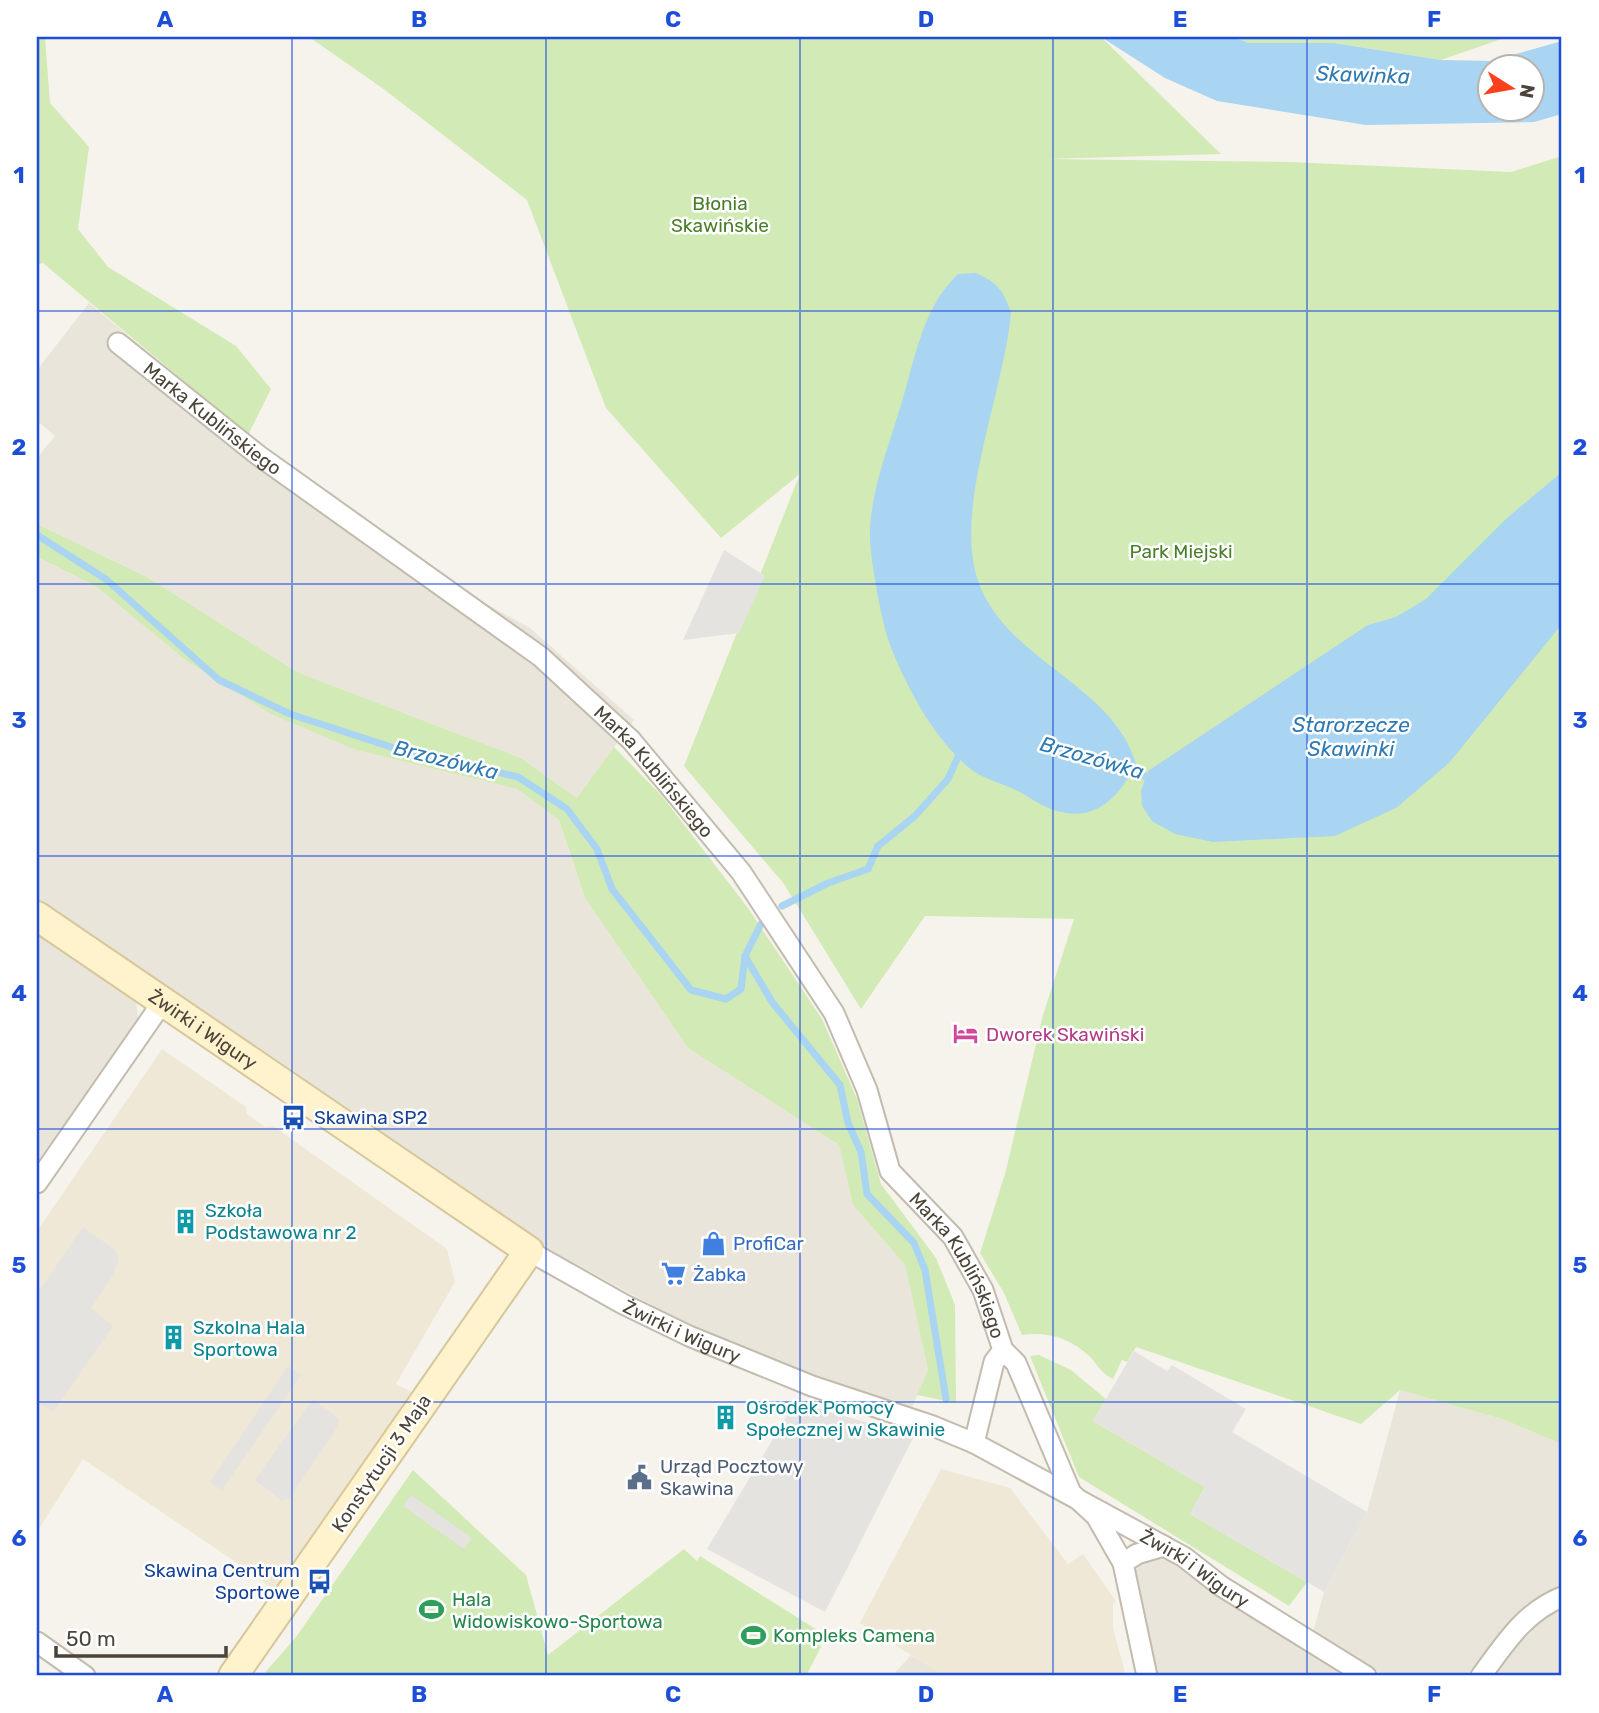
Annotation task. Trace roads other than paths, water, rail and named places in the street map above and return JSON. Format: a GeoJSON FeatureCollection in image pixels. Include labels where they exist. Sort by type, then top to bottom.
{"type":"FeatureCollection","features":[{"type":"Feature","properties":{"kind":"street","name":"Marka Kublińskiego"},"geometry":{"type":"LineString","coordinates":[[118,343],[258,455],[541,657],[631,740],[741,872],[834,1013],[867,1090],[890,1171],[953,1237],[983,1290],[1003,1350],[1016,1363],[1071,1493]]}},
{"type":"Feature","properties":{"kind":"street","name":"Żwirki i Wigury"},"geometry":{"type":"LineString","coordinates":[[37,916],[529,1251],[623,1304],[700,1340],[812,1386],[933,1426],[974,1443],[1071,1493],[1184,1557],[1221,1586],[1366,1676]]}},
{"type":"Feature","properties":{"kind":"street"},"geometry":{"type":"LineString","coordinates":[[37,1183],[162,1003]]}},
{"type":"Feature","properties":{"kind":"street","name":"Konstytucji 3 Maja"},"geometry":{"type":"LineString","coordinates":[[233,1676],[529,1251]]}},
{"type":"Feature","properties":{"kind":"street","name":"Marka Kublińskiego"},"geometry":{"type":"LineString","coordinates":[[974,1443],[994,1363],[1003,1350]]}},
{"type":"Feature","properties":{"kind":"street"},"geometry":{"type":"LineString","coordinates":[[1071,1493],[1096,1516],[1123,1563],[1147,1676]]}},
{"type":"Feature","properties":{"kind":"street"},"geometry":{"type":"LineString","coordinates":[[1123,1563],[1136,1554],[1164,1546]]}},
{"type":"Feature","properties":{"kind":"street"},"geometry":{"type":"LineString","coordinates":[[1481,1676],[1523,1622],[1535,1611],[1562,1597]]}},
{"type":"Feature","properties":{"kind":"street"},"geometry":{"type":"LineString","coordinates":[[37,1642],[85,1676]]}},
{"type":"Feature","properties":{"kind":"water","name":"Skawinka"},"geometry":{"type":"Polygon","coordinates":[[[1101,37],[1233,37],[1249,43],[1334,43],[1441,60],[1476,61],[1476,122],[1534,122],[1366,125],[1217,101],[1165,78],[1101,37]]]}},
{"type":"Feature","properties":{"kind":"water"},"geometry":{"type":"Polygon","coordinates":[[[1562,41],[1562,114],[1546,119],[1546,52],[1524,52],[1562,41]]]}},
{"type":"Feature","properties":{"kind":"water"},"geometry":{"type":"Polygon","coordinates":[[[976,273],[999,288],[1011,313],[973,502],[973,560],[983,593],[1001,621],[1025,645],[1102,709],[1122,734],[1136,764],[1113,797],[1104,805],[1082,813],[1069,813],[1044,806],[1016,790],[978,774],[955,755],[932,726],[903,675],[889,642],[879,602],[870,527],[883,462],[929,316],[946,287],[958,274],[976,273]]]}},
{"type":"Feature","properties":{"kind":"water","name":"Starorzecze Skawinki"},"geometry":{"type":"Polygon","coordinates":[[[1562,472],[1562,624],[1449,763],[1396,808],[1335,836],[1213,842],[1175,834],[1152,821],[1142,806],[1141,791],[1148,771],[1368,625],[1396,617],[1426,599],[1507,518],[1562,472]]]}},
{"type":"Feature","properties":{"kind":"waterway","name":"Brzozówka"},"geometry":{"type":"LineString","coordinates":[[37,535],[107,580],[219,680],[290,714],[394,748],[518,777],[567,809],[597,849],[612,889],[691,990],[726,999],[741,989],[745,956],[761,924]]}},
{"type":"Feature","properties":{"kind":"waterway","name":"Brzozówka"},"geometry":{"type":"LineString","coordinates":[[782,906],[828,883],[868,869],[878,846],[915,816],[948,779],[958,757],[965,754]]}},
{"type":"Feature","properties":{"kind":"waterway","name":"Brzozówka"},"geometry":{"type":"LineString","coordinates":[[1124,767],[1146,777],[1155,776]]}},
{"type":"Feature","properties":{"kind":"waterway"},"geometry":{"type":"LineString","coordinates":[[745,956],[772,1002],[840,1085],[848,1123],[861,1152],[867,1194],[914,1243],[925,1270],[946,1399]]}},
{"type":"Feature","properties":{"kind":"place","name":"Dworek Skawiński"},"geometry":{"type":"Point","coordinates":[966,1034]}},
{"type":"Feature","properties":{"kind":"place","name":"Skawina SP2"},"geometry":{"type":"Point","coordinates":[294,1117]}},
{"type":"Feature","properties":{"kind":"place","name":"Szkoła Podstawowa nr 2"},"geometry":{"type":"Point","coordinates":[185,1221]}},
{"type":"Feature","properties":{"kind":"place","name":"ProfiCar"},"geometry":{"type":"Point","coordinates":[713,1243]}},
{"type":"Feature","properties":{"kind":"place","name":"Żabka"},"geometry":{"type":"Point","coordinates":[673,1274]}},
{"type":"Feature","properties":{"kind":"place","name":"Szkolna Hala Sportowa"},"geometry":{"type":"Point","coordinates":[173,1338]}},
{"type":"Feature","properties":{"kind":"place","name":"Ośrodek Pomocy Społecznej w Skawinie"},"geometry":{"type":"Point","coordinates":[726,1418]}},
{"type":"Feature","properties":{"kind":"place","name":"Urząd Pocztowy Skawina"},"geometry":{"type":"Point","coordinates":[640,1477]}},
{"type":"Feature","properties":{"kind":"place","name":"Skawina Centrum Sportowe"},"geometry":{"type":"Point","coordinates":[320,1581]}},
{"type":"Feature","properties":{"kind":"place","name":"Hala Widowiskowo-Sportowa"},"geometry":{"type":"Point","coordinates":[432,1610]}},
{"type":"Feature","properties":{"kind":"place","name":"Kompleks Camena"},"geometry":{"type":"Point","coordinates":[753,1635]}},
{"type":"Feature","properties":{"kind":"park label","name":"Błonia Skawińskie"},"geometry":{"type":"Point","coordinates":[720,214]}},
{"type":"Feature","properties":{"kind":"park label","name":"Park Miejski"},"geometry":{"type":"Point","coordinates":[1181,551]}}]}
